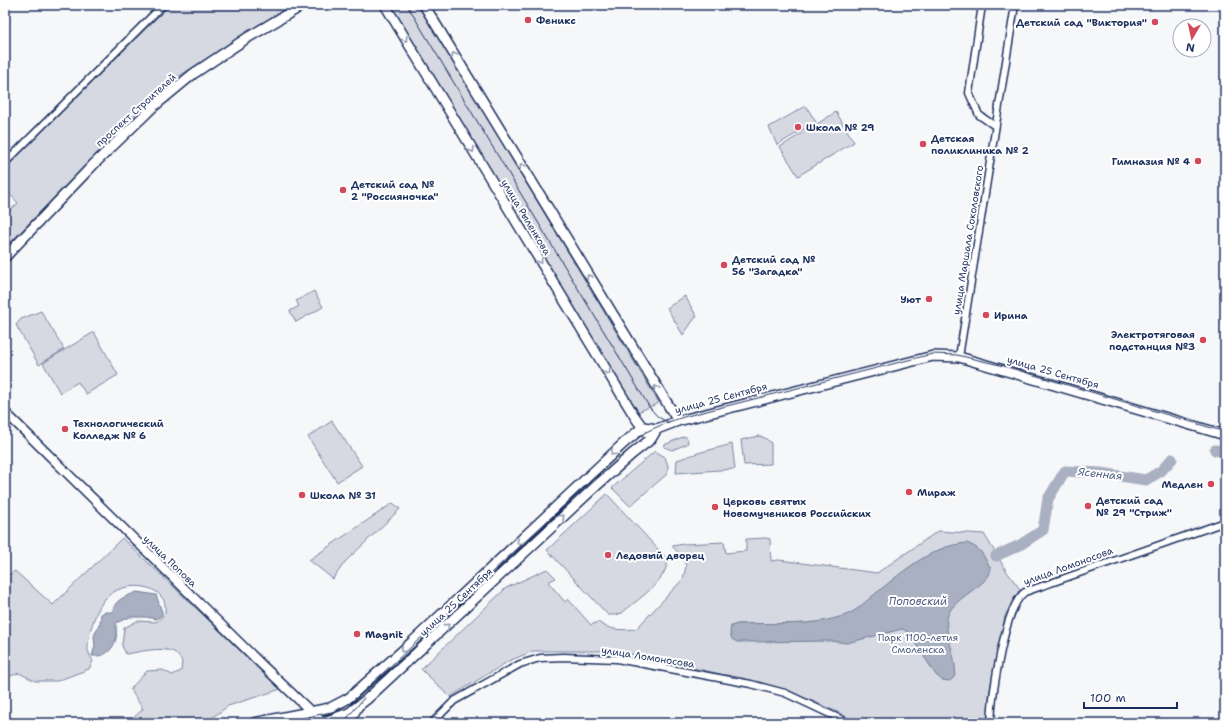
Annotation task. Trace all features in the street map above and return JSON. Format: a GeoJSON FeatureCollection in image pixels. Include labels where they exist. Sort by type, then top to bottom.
{"type":"FeatureCollection","features":[{"type":"Feature","properties":{"kind":"main road","name":"проспект Строителей"},"geometry":{"type":"LineString","coordinates":[[5,257],[92,165],[153,107],[192,74],[247,38],[303,5]]}},
{"type":"Feature","properties":{"kind":"main road","name":"улица Рыленкова"},"geometry":{"type":"LineString","coordinates":[[385,5],[635,418],[651,439]]}},
{"type":"Feature","properties":{"kind":"main road"},"geometry":{"type":"LineString","coordinates":[[424,5],[678,421]]}},
{"type":"Feature","properties":{"kind":"main road","name":"улица 25 Сентября"},"geometry":{"type":"LineString","coordinates":[[323,723],[349,713],[367,700],[590,492],[651,439],[657,429],[678,421],[933,356],[959,357],[1225,435]]}},
{"type":"Feature","properties":{"kind":"main road"},"geometry":{"type":"LineString","coordinates":[[254,723],[336,706],[356,693],[624,443],[643,427],[657,429]]}},
{"type":"Feature","properties":{"kind":"street"},"geometry":{"type":"LineString","coordinates":[[5,163],[163,5]]}},
{"type":"Feature","properties":{"kind":"street"},"geometry":{"type":"LineString","coordinates":[[982,5],[969,93],[980,114],[995,126]]}},
{"type":"Feature","properties":{"kind":"street","name":"улица Маршала Соколовского"},"geometry":{"type":"LineString","coordinates":[[959,357],[1015,5]]}},
{"type":"Feature","properties":{"kind":"street","name":"улица Попова"},"geometry":{"type":"LineString","coordinates":[[5,412],[310,712],[323,723]]}},
{"type":"Feature","properties":{"kind":"street","name":"улица Ломоносова"},"geometry":{"type":"LineString","coordinates":[[991,723],[996,675],[1002,647],[1014,604],[1020,595],[1225,522]]}},
{"type":"Feature","properties":{"kind":"street","name":"улица Ломоносова"},"geometry":{"type":"LineString","coordinates":[[432,723],[454,702],[520,664],[540,658],[563,657],[614,659],[751,684],[785,693],[849,723]]}},
{"type":"Feature","properties":{"kind":"street"},"geometry":{"type":"LineString","coordinates":[[350,723],[357,710],[367,700]]}},
{"type":"Feature","properties":{"kind":"green space"},"geometry":{"type":"Polygon","coordinates":[[[170,5],[291,5],[162,87],[5,248],[5,215],[18,203],[5,189],[5,167],[170,5]]]}},
{"type":"Feature","properties":{"kind":"green space"},"geometry":{"type":"Polygon","coordinates":[[[389,5],[419,5],[659,403],[638,412],[389,5]]]}},
{"type":"Feature","properties":{"kind":"green space"},"geometry":{"type":"Polygon","coordinates":[[[806,106],[816,122],[777,145],[769,127],[806,106]]]}},
{"type":"Feature","properties":{"kind":"green space"},"geometry":{"type":"Polygon","coordinates":[[[836,112],[854,142],[798,176],[780,147],[836,112]]]}},
{"type":"Feature","properties":{"kind":"green space"},"geometry":{"type":"Polygon","coordinates":[[[314,291],[323,307],[296,322],[290,311],[299,306],[296,301],[314,291]]]}},
{"type":"Feature","properties":{"kind":"green space"},"geometry":{"type":"Polygon","coordinates":[[[685,296],[697,317],[683,335],[667,308],[685,296]]]}},
{"type":"Feature","properties":{"kind":"green space"},"geometry":{"type":"Polygon","coordinates":[[[41,311],[64,349],[39,365],[16,325],[21,319],[41,311]]]}},
{"type":"Feature","properties":{"kind":"green space"},"geometry":{"type":"Polygon","coordinates":[[[94,332],[118,375],[86,394],[78,382],[60,393],[43,363],[94,332]]]}},
{"type":"Feature","properties":{"kind":"green space"},"geometry":{"type":"Polygon","coordinates":[[[332,421],[362,466],[337,482],[308,437],[332,421]]]}},
{"type":"Feature","properties":{"kind":"green space"},"geometry":{"type":"Polygon","coordinates":[[[685,436],[688,440],[687,444],[672,450],[664,447],[664,445],[685,436]]]}},
{"type":"Feature","properties":{"kind":"green space"},"geometry":{"type":"Polygon","coordinates":[[[759,436],[765,438],[771,443],[771,464],[744,465],[741,440],[759,436]]]}},
{"type":"Feature","properties":{"kind":"green space"},"geometry":{"type":"Polygon","coordinates":[[[732,444],[735,469],[676,473],[677,460],[732,444]]]}},
{"type":"Feature","properties":{"kind":"green space"},"geometry":{"type":"Polygon","coordinates":[[[655,451],[665,457],[668,466],[667,474],[630,506],[612,488],[655,451]]]}},
{"type":"Feature","properties":{"kind":"green space","name":"Ледовый дворец"},"geometry":{"type":"Polygon","coordinates":[[[607,494],[668,560],[666,568],[657,583],[622,613],[616,615],[608,615],[547,550],[607,494]]]}},
{"type":"Feature","properties":{"kind":"green space"},"geometry":{"type":"Polygon","coordinates":[[[393,503],[400,509],[345,562],[333,579],[309,560],[393,503]]]}},
{"type":"Feature","properties":{"kind":"green space","name":"Парк 1100-летия Смоленска"},"geometry":{"type":"Polygon","coordinates":[[[938,531],[984,534],[1007,572],[1020,589],[1005,616],[989,695],[989,723],[855,723],[840,713],[789,693],[742,679],[622,652],[533,651],[509,661],[450,697],[421,669],[506,588],[547,569],[556,578],[548,582],[565,602],[568,599],[591,625],[598,622],[607,627],[621,630],[636,629],[683,579],[686,566],[683,558],[672,546],[724,542],[726,553],[746,551],[746,539],[766,538],[770,539],[771,561],[779,560],[877,573],[938,531]]]}},
{"type":"Feature","properties":{"kind":"green space"},"geometry":{"type":"Polygon","coordinates":[[[122,538],[281,689],[228,706],[205,723],[128,723],[143,709],[130,689],[147,671],[163,670],[172,675],[181,671],[182,661],[174,652],[169,650],[150,650],[126,654],[122,646],[124,628],[137,621],[156,622],[165,614],[165,602],[158,593],[145,587],[137,586],[114,592],[104,600],[100,606],[88,641],[89,654],[93,661],[89,669],[57,681],[35,681],[19,673],[5,678],[5,577],[15,571],[53,605],[122,538]]]}},
{"type":"Feature","properties":{"kind":"water","name":"Поповский"},"geometry":{"type":"Polygon","coordinates":[[[967,543],[979,550],[991,569],[987,578],[958,602],[949,613],[947,625],[954,658],[955,672],[954,678],[949,681],[942,680],[936,675],[908,632],[902,629],[847,643],[831,641],[737,642],[732,639],[730,633],[731,626],[737,624],[807,623],[848,614],[860,607],[903,571],[927,555],[953,545],[967,543]]]}},
{"type":"Feature","properties":{"kind":"water"},"geometry":{"type":"Polygon","coordinates":[[[137,592],[156,595],[162,615],[156,619],[146,617],[130,617],[116,623],[116,637],[110,650],[100,656],[92,656],[95,646],[94,636],[100,623],[101,614],[105,612],[112,612],[119,601],[137,592]]]}},
{"type":"Feature","properties":{"kind":"waterway","name":"Ясенная"},"geometry":{"type":"LineString","coordinates":[[1215,450],[1225,452]]}},
{"type":"Feature","properties":{"kind":"waterway","name":"Ясенная"},"geometry":{"type":"LineString","coordinates":[[996,556],[1020,545],[1043,530],[1048,499],[1065,471],[1101,473],[1146,480],[1161,471],[1172,459]]}},
{"type":"Feature","properties":{"kind":"tram line"},"geometry":{"type":"LineString","coordinates":[[407,5],[650,408],[658,417],[669,423]]}},
{"type":"Feature","properties":{"kind":"tram line"},"geometry":{"type":"LineString","coordinates":[[279,723],[336,711],[346,706],[626,448],[646,432],[668,422],[687,416],[932,354],[957,355],[1004,366],[1225,432]]}},
{"type":"Feature","properties":{"kind":"tram line"},"geometry":{"type":"LineString","coordinates":[[345,723],[348,717],[364,698]]}},
{"type":"Feature","properties":{"kind":"place","name":"Феникс"},"geometry":{"type":"Point","coordinates":[528,20]}},
{"type":"Feature","properties":{"kind":"place","name":"Детский сад \"Виктория\""},"geometry":{"type":"Point","coordinates":[1155,22]}},
{"type":"Feature","properties":{"kind":"place","name":"Школа № 29"},"geometry":{"type":"Point","coordinates":[798,127]}},
{"type":"Feature","properties":{"kind":"place","name":"Детская поликлиника № 2"},"geometry":{"type":"Point","coordinates":[923,144]}},
{"type":"Feature","properties":{"kind":"place","name":"Гимназия № 4"},"geometry":{"type":"Point","coordinates":[1198,161]}},
{"type":"Feature","properties":{"kind":"place","name":"Детский сад № 2 \"Россияночка\""},"geometry":{"type":"Point","coordinates":[343,190]}},
{"type":"Feature","properties":{"kind":"place","name":"Детский сад № 56 \"Загадка\""},"geometry":{"type":"Point","coordinates":[724,265]}},
{"type":"Feature","properties":{"kind":"place","name":"Уют"},"geometry":{"type":"Point","coordinates":[929,299]}},
{"type":"Feature","properties":{"kind":"place","name":"Ирина"},"geometry":{"type":"Point","coordinates":[986,315]}},
{"type":"Feature","properties":{"kind":"place","name":"Электротяговая подстанция №3"},"geometry":{"type":"Point","coordinates":[1203,340]}},
{"type":"Feature","properties":{"kind":"place","name":"Технологический Колледж № 6"},"geometry":{"type":"Point","coordinates":[65,429]}},
{"type":"Feature","properties":{"kind":"place","name":"Медлен"},"geometry":{"type":"Point","coordinates":[1211,484]}},
{"type":"Feature","properties":{"kind":"place","name":"Мираж"},"geometry":{"type":"Point","coordinates":[909,492]}},
{"type":"Feature","properties":{"kind":"place","name":"Школа № 31"},"geometry":{"type":"Point","coordinates":[302,495]}},
{"type":"Feature","properties":{"kind":"place","name":"Детский сад № 29 \"Стриж\""},"geometry":{"type":"Point","coordinates":[1088,506]}},
{"type":"Feature","properties":{"kind":"place","name":"Церковь святых Новомучеников Российских"},"geometry":{"type":"Point","coordinates":[715,507]}},
{"type":"Feature","properties":{"kind":"place","name":"Ледовый дворец"},"geometry":{"type":"Point","coordinates":[608,555]}},
{"type":"Feature","properties":{"kind":"place","name":"Magnit"},"geometry":{"type":"Point","coordinates":[357,634]}}]}
